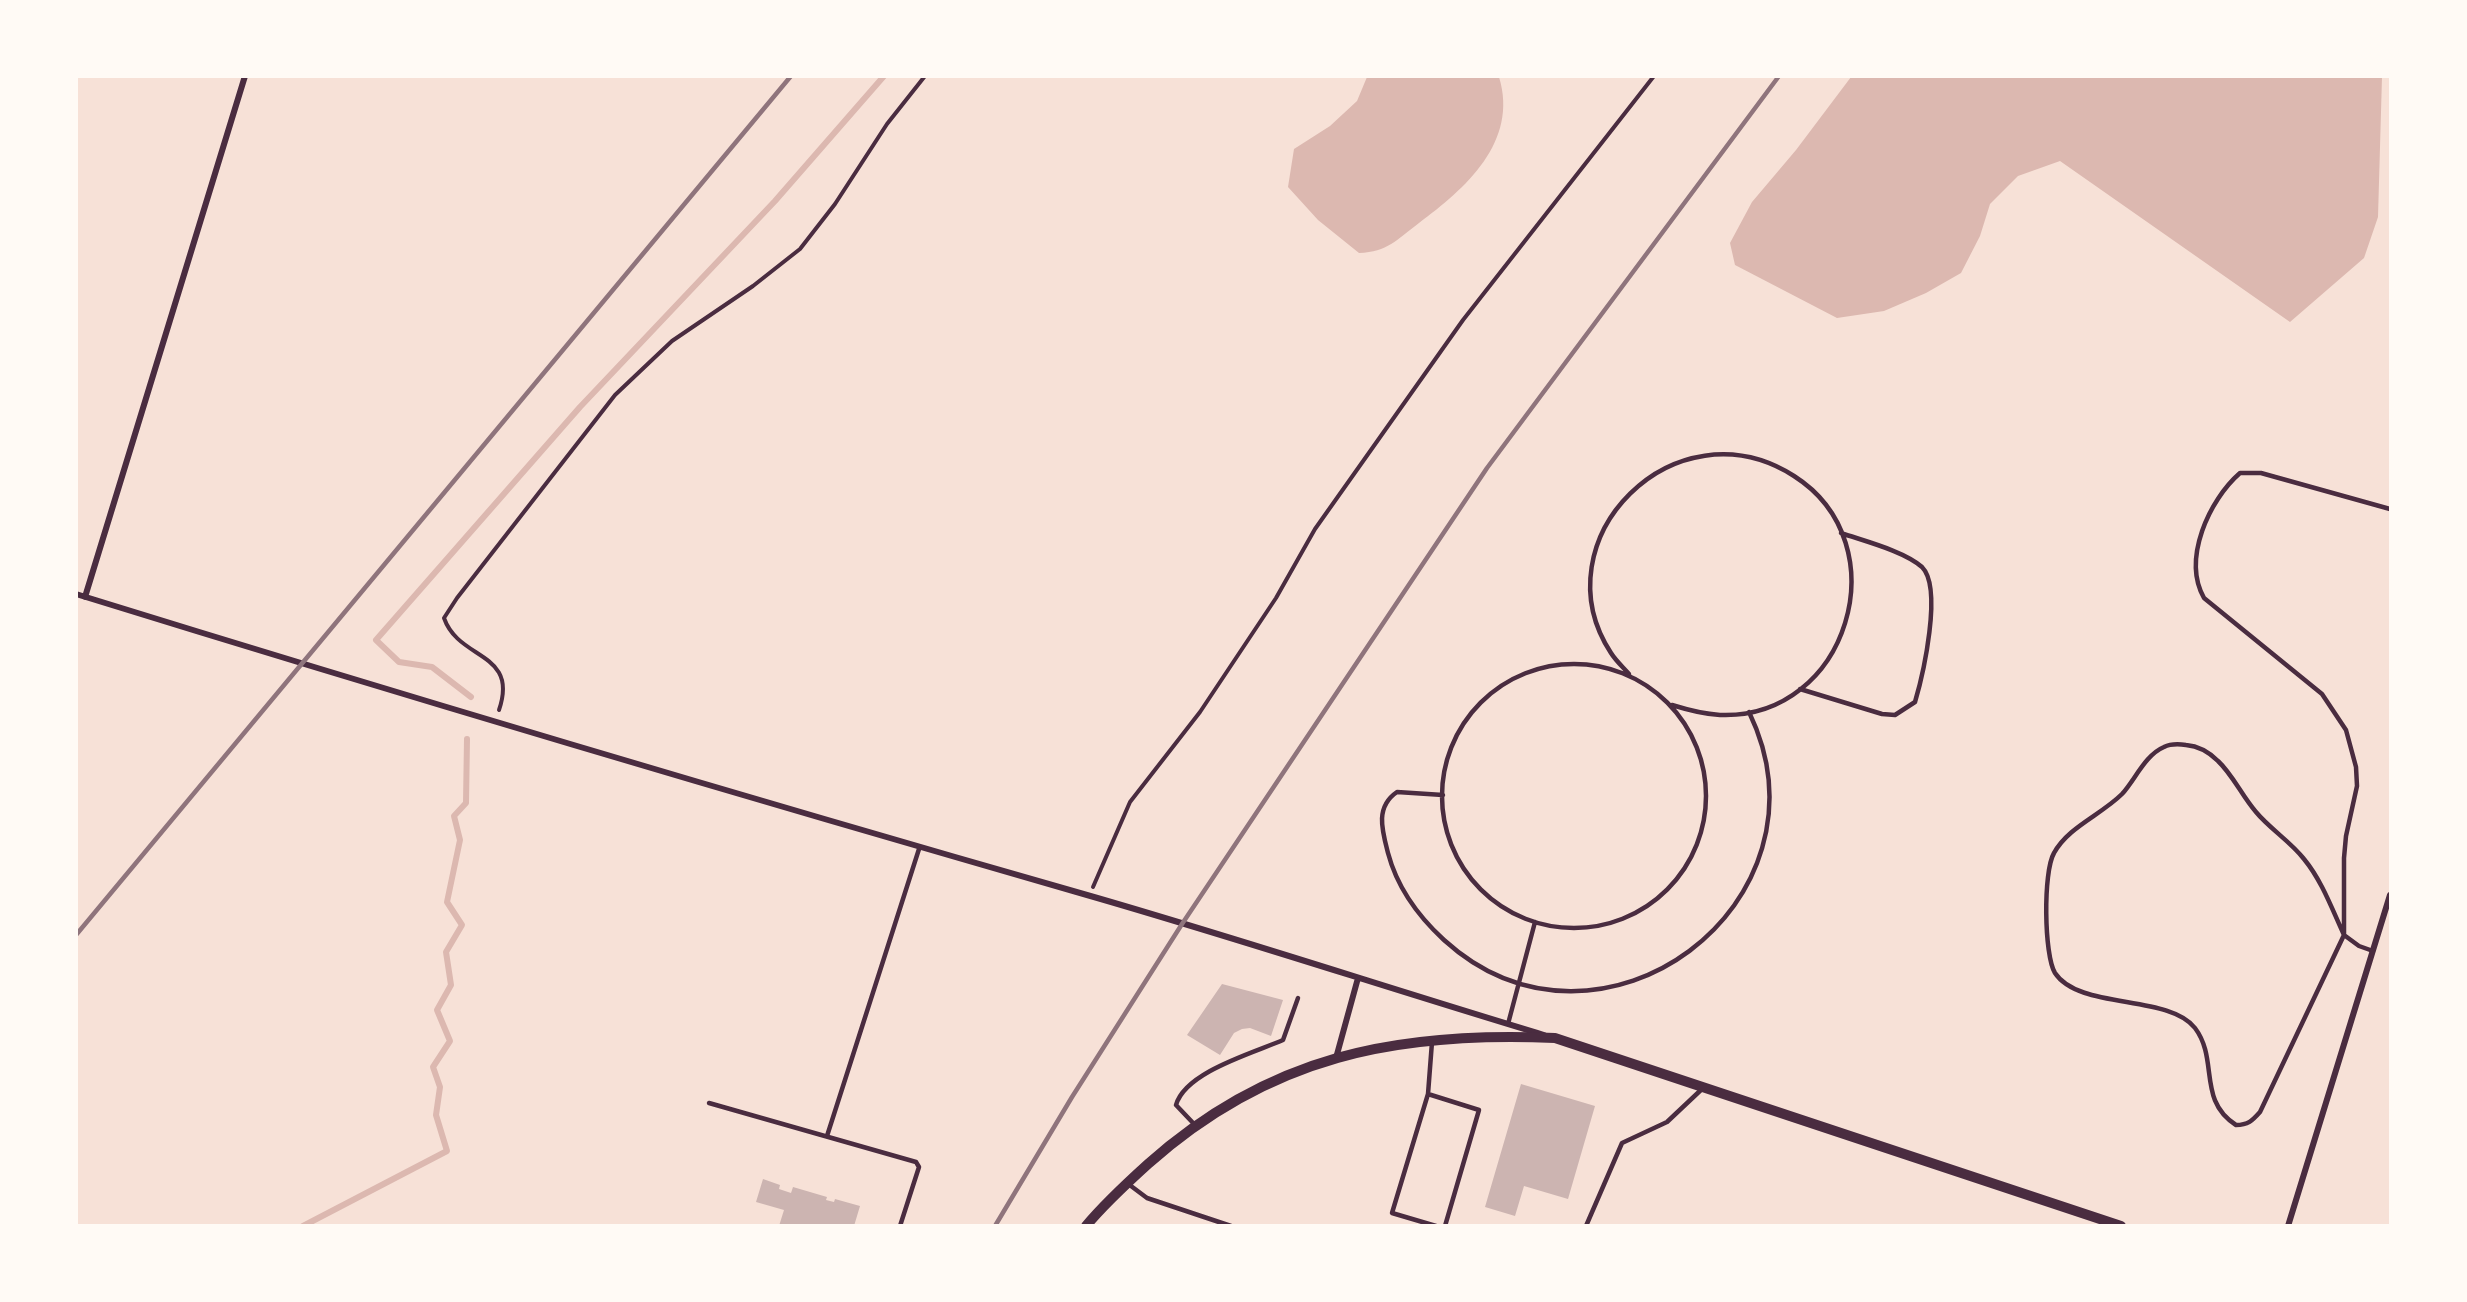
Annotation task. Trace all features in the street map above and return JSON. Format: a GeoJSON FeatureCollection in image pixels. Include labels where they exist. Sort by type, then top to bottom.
{"type":"FeatureCollection","features":[{"type":"Feature","properties":{"kind":"street"},"geometry":{"type":"LineString","coordinates":[[85,597],[245,76]]}},
{"type":"Feature","properties":{"kind":"street"},"geometry":{"type":"LineString","coordinates":[[76,594],[495,723],[920,849],[1089,896],[1555,1038],[2121,1226]]}},
{"type":"Feature","properties":{"kind":"street"},"geometry":{"type":"LineString","coordinates":[[2288,1226],[2391,895]]}},
{"type":"Feature","properties":{"kind":"street"},"geometry":{"type":"LineString","coordinates":[[1336,1058],[1358,978]]}},
{"type":"Feature","properties":{"kind":"street"},"geometry":{"type":"LineString","coordinates":[[1086,1226],[1127,1183],[1195,1125],[1237,1098],[1292,1073],[1336,1058],[1399,1043],[1499,1035],[1555,1038]]}},
{"type":"Feature","properties":{"kind":"lane"},"geometry":{"type":"LineString","coordinates":[[1630,675],[1607,667],[1566,663],[1546,666],[1505,683],[1482,702],[1464,723],[1452,747],[1445,769],[1443,795],[1450,839],[1462,865],[1477,885],[1496,902],[1535,922],[1574,928],[1599,926],[1622,919],[1646,906],[1664,892],[1690,860],[1704,823],[1705,776],[1692,735],[1672,705],[1630,675],[1611,653],[1599,628],[1592,584],[1595,558],[1601,537],[1613,513],[1638,485],[1654,473],[1694,457],[1734,454],[1755,458],[1786,471],[1812,490],[1827,507],[1841,533],[1851,566],[1850,611],[1836,648],[1826,663],[1800,689],[1770,706],[1749,712],[1710,714],[1672,705]]}},
{"type":"Feature","properties":{"kind":"lane"},"geometry":{"type":"LineString","coordinates":[[2373,951],[2359,946],[2344,935],[2304,858],[2255,811],[2219,762],[2198,747],[2175,745],[2164,747],[2155,753],[2121,794],[2061,843],[2048,867],[2050,959],[2060,980],[2076,990],[2172,1014],[2195,1028],[2206,1055],[2212,1096],[2226,1119],[2236,1125],[2245,1125],[2260,1112],[2344,935],[2346,836],[2357,786],[2353,747],[2335,711],[2322,694],[2204,598],[2197,585],[2196,551],[2222,491],[2240,473],[2261,474],[2391,509]]}},
{"type":"Feature","properties":{"kind":"lane"},"geometry":{"type":"LineString","coordinates":[[1800,689],[1882,714],[1895,715],[1915,702],[1920,685],[1933,599],[1931,584],[1924,569],[1913,560],[1841,533]]}},
{"type":"Feature","properties":{"kind":"lane"},"geometry":{"type":"LineString","coordinates":[[1443,795],[1397,792],[1388,798],[1382,810],[1382,830],[1391,861],[1408,898],[1430,927],[1458,953],[1485,970],[1519,983],[1574,992],[1610,988],[1646,978],[1680,960],[1707,939],[1730,914],[1757,865],[1766,836],[1770,804],[1768,768],[1760,735],[1749,712]]}},
{"type":"Feature","properties":{"kind":"lane"},"geometry":{"type":"LineString","coordinates":[[827,1136],[920,849]]}},
{"type":"Feature","properties":{"kind":"lane"},"geometry":{"type":"LineString","coordinates":[[1508,1024],[1535,922]]}},
{"type":"Feature","properties":{"kind":"lane"},"geometry":{"type":"LineString","coordinates":[[1195,1125],[1176,1105],[1178,1095],[1195,1078],[1283,1040],[1298,998]]}},
{"type":"Feature","properties":{"kind":"lane"},"geometry":{"type":"LineString","coordinates":[[1432,1039],[1428,1094],[1392,1212],[1436,1226]]}},
{"type":"Feature","properties":{"kind":"lane"},"geometry":{"type":"LineString","coordinates":[[1586,1226],[1622,1143],[1667,1122],[1704,1087]]}},
{"type":"Feature","properties":{"kind":"lane"},"geometry":{"type":"LineString","coordinates":[[1428,1094],[1479,1110],[1444,1226]]}},
{"type":"Feature","properties":{"kind":"lane"},"geometry":{"type":"LineString","coordinates":[[709,1103],[916,1162],[919,1167],[900,1226]]}},
{"type":"Feature","properties":{"kind":"lane"},"geometry":{"type":"LineString","coordinates":[[1127,1183],[1147,1198],[1231,1226]]}},
{"type":"Feature","properties":{"kind":"path"},"geometry":{"type":"LineString","coordinates":[[495,723],[504,696],[503,676],[490,661],[449,633],[444,618],[457,597],[615,395],[672,341],[753,286],[800,249],[835,204],[887,124],[925,76]]}},
{"type":"Feature","properties":{"kind":"path"},"geometry":{"type":"LineString","coordinates":[[1089,896],[1130,802],[1200,712],[1276,598],[1322,520],[1462,320],[1654,76]]}},
{"type":"Feature","properties":{"kind":"shaded area"},"geometry":{"type":"Polygon","coordinates":[[[1367,77],[1499,77],[1503,101],[1501,122],[1495,143],[1484,162],[1470,179],[1436,210],[1385,248],[1359,253],[1318,220],[1288,187],[1294,149],[1330,126],[1357,101],[1367,77]]]}},
{"type":"Feature","properties":{"kind":"shaded area"},"geometry":{"type":"Polygon","coordinates":[[[1851,77],[2382,77],[2378,217],[2364,258],[2290,322],[2060,161],[2018,176],[1990,204],[1980,236],[1961,273],[1926,293],[1884,311],[1837,318],[1735,265],[1730,243],[1752,202],[1796,150],[1851,77]]]}},
{"type":"Feature","properties":{"kind":"building"},"geometry":{"type":"Polygon","coordinates":[[[1222,984],[1283,1000],[1271,1036],[1250,1028],[1242,1029],[1234,1033],[1220,1055],[1187,1035],[1222,984]]]}},
{"type":"Feature","properties":{"kind":"building"},"geometry":{"type":"Polygon","coordinates":[[[1521,1084],[1595,1106],[1568,1199],[1524,1186],[1515,1216],[1485,1207],[1521,1084]]]}},
{"type":"Feature","properties":{"kind":"building"},"geometry":{"type":"Polygon","coordinates":[[[763,1179],[780,1185],[779,1189],[791,1193],[793,1187],[827,1197],[826,1200],[834,1202],[835,1199],[860,1206],[854,1226],[779,1226],[784,1210],[756,1202],[763,1179]]]}},
{"type":"Feature","properties":{"kind":"waterway"},"geometry":{"type":"LineString","coordinates":[[471,697],[432,667],[399,662],[376,640],[580,407],[775,201],[884,76]]}},
{"type":"Feature","properties":{"kind":"waterway"},"geometry":{"type":"LineString","coordinates":[[303,1226],[447,1151],[436,1115],[440,1087],[433,1067],[450,1041],[437,1010],[451,985],[446,952],[462,925],[447,902],[460,840],[454,816],[466,803],[467,739]]}},
{"type":"Feature","properties":{"kind":"railway"},"geometry":{"type":"LineString","coordinates":[[76,935],[791,76]]}},
{"type":"Feature","properties":{"kind":"railway"},"geometry":{"type":"LineString","coordinates":[[995,1226],[1072,1097],[1182,924],[1487,468],[1779,76]]}}]}
